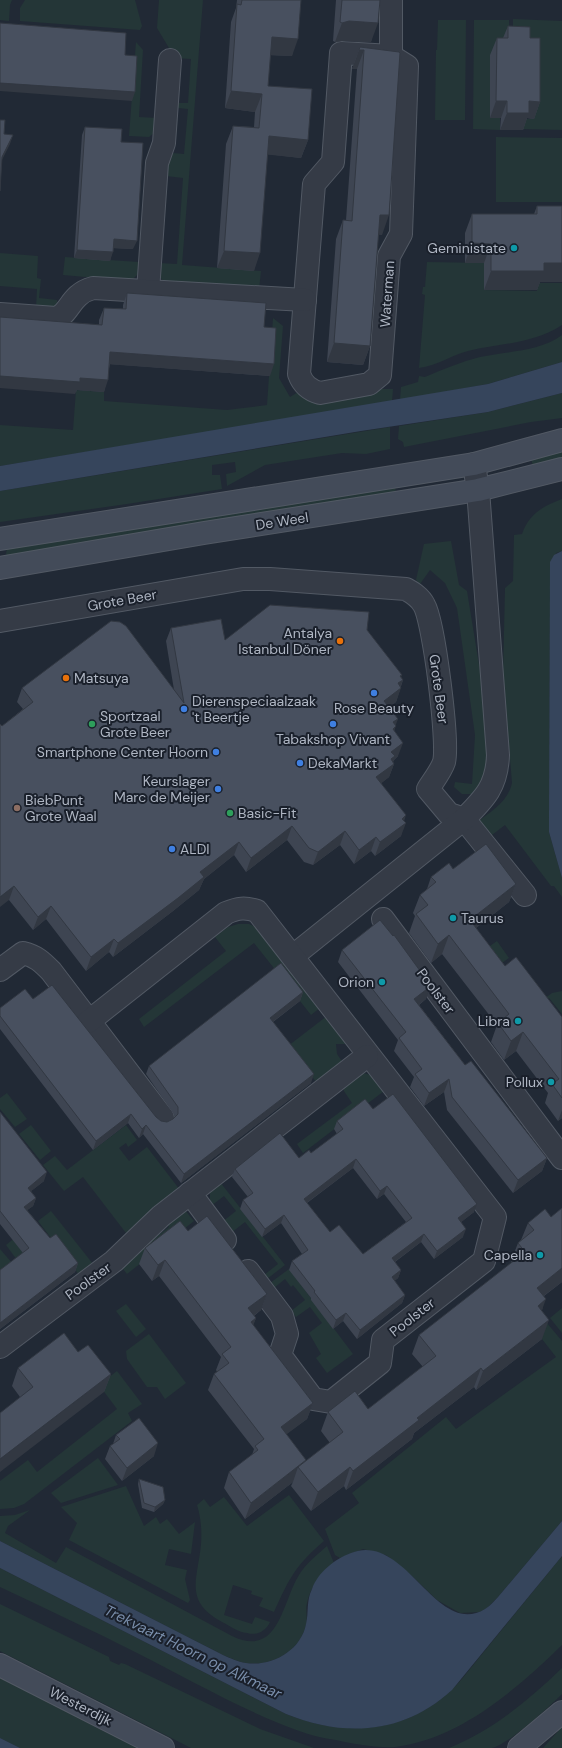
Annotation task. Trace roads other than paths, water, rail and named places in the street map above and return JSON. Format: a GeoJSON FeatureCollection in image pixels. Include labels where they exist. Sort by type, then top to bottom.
{"type":"FeatureCollection","features":[{"type":"Feature","properties":{"kind":"street"},"geometry":{"type":"LineString","coordinates":[[391,0],[391,56]]}},
{"type":"Feature","properties":{"kind":"street","name":"Waterman"},"geometry":{"type":"LineString","coordinates":[[341,53],[391,56],[407,66],[401,234],[389,256],[380,376],[373,382],[327,392],[312,391],[306,386],[299,374],[305,300],[314,184],[333,162],[341,53]]}},
{"type":"Feature","properties":{"kind":"street"},"geometry":{"type":"LineString","coordinates":[[148,290],[157,163],[164,143],[170,60]]}},
{"type":"Feature","properties":{"kind":"street"},"geometry":{"type":"LineString","coordinates":[[0,314],[56,318],[62,315],[83,290],[93,288],[305,300]]}},
{"type":"Feature","properties":{"kind":"street","name":"De Weel"},"geometry":{"type":"LineString","coordinates":[[0,539],[474,464],[562,440]]}},
{"type":"Feature","properties":{"kind":"street"},"geometry":{"type":"LineString","coordinates":[[293,956],[464,819],[485,798],[498,769],[478,490],[474,464]]}},
{"type":"Feature","properties":{"kind":"street","name":"De Weel"},"geometry":{"type":"LineString","coordinates":[[0,568],[204,533],[478,490],[562,469]]}},
{"type":"Feature","properties":{"kind":"street","name":"Grote Beer"},"geometry":{"type":"LineString","coordinates":[[0,621],[243,579],[270,579],[406,588],[416,595],[424,605],[430,627],[443,711],[445,738],[444,762],[428,789],[449,814],[464,819]]}},
{"type":"Feature","properties":{"kind":"street"},"geometry":{"type":"LineString","coordinates":[[464,819],[525,895]]}},
{"type":"Feature","properties":{"kind":"street","name":"Poolster"},"geometry":{"type":"LineString","coordinates":[[88,1022],[226,913],[239,908],[248,908],[257,912],[293,956],[367,1056],[495,1217],[484,1261],[383,1340],[380,1364],[331,1402],[313,1399],[280,1356],[287,1334],[282,1316],[190,1194]]}},
{"type":"Feature","properties":{"kind":"street","name":"Poolster"},"geometry":{"type":"LineString","coordinates":[[383,919],[562,1158]]}},
{"type":"Feature","properties":{"kind":"street"},"geometry":{"type":"LineString","coordinates":[[0,970],[23,953],[41,960],[163,1118]]}},
{"type":"Feature","properties":{"kind":"street","name":"Poolster"},"geometry":{"type":"LineString","coordinates":[[0,1347],[114,1262],[161,1216],[367,1056]]}},
{"type":"Feature","properties":{"kind":"street","name":"Westerdijk"},"geometry":{"type":"LineString","coordinates":[[0,1665],[163,1748]]}},
{"type":"Feature","properties":{"kind":"street"},"geometry":{"type":"LineString","coordinates":[[519,1748],[562,1712]]}},
{"type":"Feature","properties":{"kind":"water"},"geometry":{"type":"Polygon","coordinates":[[[562,362],[562,393],[488,412],[361,431],[0,491],[0,466],[488,384],[562,362]]]}},
{"type":"Feature","properties":{"kind":"water"},"geometry":{"type":"Polygon","coordinates":[[[562,551],[562,878],[549,832],[549,818],[550,562],[554,555],[562,551]]]}},
{"type":"Feature","properties":{"kind":"water","name":"Trekvaart Hoorn op Alkmaar"},"geometry":{"type":"Polygon","coordinates":[[[562,1521],[562,1556],[452,1690],[434,1705],[414,1716],[373,1728],[352,1729],[330,1727],[308,1722],[286,1714],[0,1568],[0,1541],[223,1655],[240,1662],[256,1664],[275,1660],[284,1655],[298,1642],[303,1634],[307,1620],[310,1593],[318,1577],[333,1563],[351,1553],[371,1550],[388,1557],[405,1569],[436,1599],[451,1610],[467,1614],[485,1609],[492,1603],[562,1521]]]}},
{"type":"Feature","properties":{"kind":"water"},"geometry":{"type":"Polygon","coordinates":[[[0,1738],[20,1748],[0,1748],[0,1738]]]}},
{"type":"Feature","properties":{"kind":"place","name":"Geministate"},"geometry":{"type":"Point","coordinates":[514,248]}},
{"type":"Feature","properties":{"kind":"place","name":"Antalya Istanbul Döner"},"geometry":{"type":"Point","coordinates":[340,641]}},
{"type":"Feature","properties":{"kind":"place","name":"Matsuya"},"geometry":{"type":"Point","coordinates":[66,678]}},
{"type":"Feature","properties":{"kind":"place","name":"Rose Beauty"},"geometry":{"type":"Point","coordinates":[374,693]}},
{"type":"Feature","properties":{"kind":"place","name":"Dierenspeciaalzaak 't Beertje"},"geometry":{"type":"Point","coordinates":[184,709]}},
{"type":"Feature","properties":{"kind":"place","name":"Sportzaal Grote Beer"},"geometry":{"type":"Point","coordinates":[92,724]}},
{"type":"Feature","properties":{"kind":"place","name":"Tabakshop Vivant"},"geometry":{"type":"Point","coordinates":[333,724]}},
{"type":"Feature","properties":{"kind":"place","name":"Smartphone Center Hoorn"},"geometry":{"type":"Point","coordinates":[216,752]}},
{"type":"Feature","properties":{"kind":"place","name":"DekaMarkt"},"geometry":{"type":"Point","coordinates":[300,763]}},
{"type":"Feature","properties":{"kind":"place","name":"Keurslager Marc de Meijer"},"geometry":{"type":"Point","coordinates":[218,789]}},
{"type":"Feature","properties":{"kind":"place","name":"BiebPunt Grote Waal"},"geometry":{"type":"Point","coordinates":[17,808]}},
{"type":"Feature","properties":{"kind":"place","name":"Basic-Fit"},"geometry":{"type":"Point","coordinates":[230,813]}},
{"type":"Feature","properties":{"kind":"place","name":"ALDI"},"geometry":{"type":"Point","coordinates":[172,849]}},
{"type":"Feature","properties":{"kind":"place","name":"Taurus"},"geometry":{"type":"Point","coordinates":[453,918]}},
{"type":"Feature","properties":{"kind":"place","name":"Orion"},"geometry":{"type":"Point","coordinates":[382,982]}},
{"type":"Feature","properties":{"kind":"place","name":"Libra"},"geometry":{"type":"Point","coordinates":[518,1021]}},
{"type":"Feature","properties":{"kind":"place","name":"Pollux"},"geometry":{"type":"Point","coordinates":[551,1082]}},
{"type":"Feature","properties":{"kind":"place","name":"Capella"},"geometry":{"type":"Point","coordinates":[540,1255]}}]}
